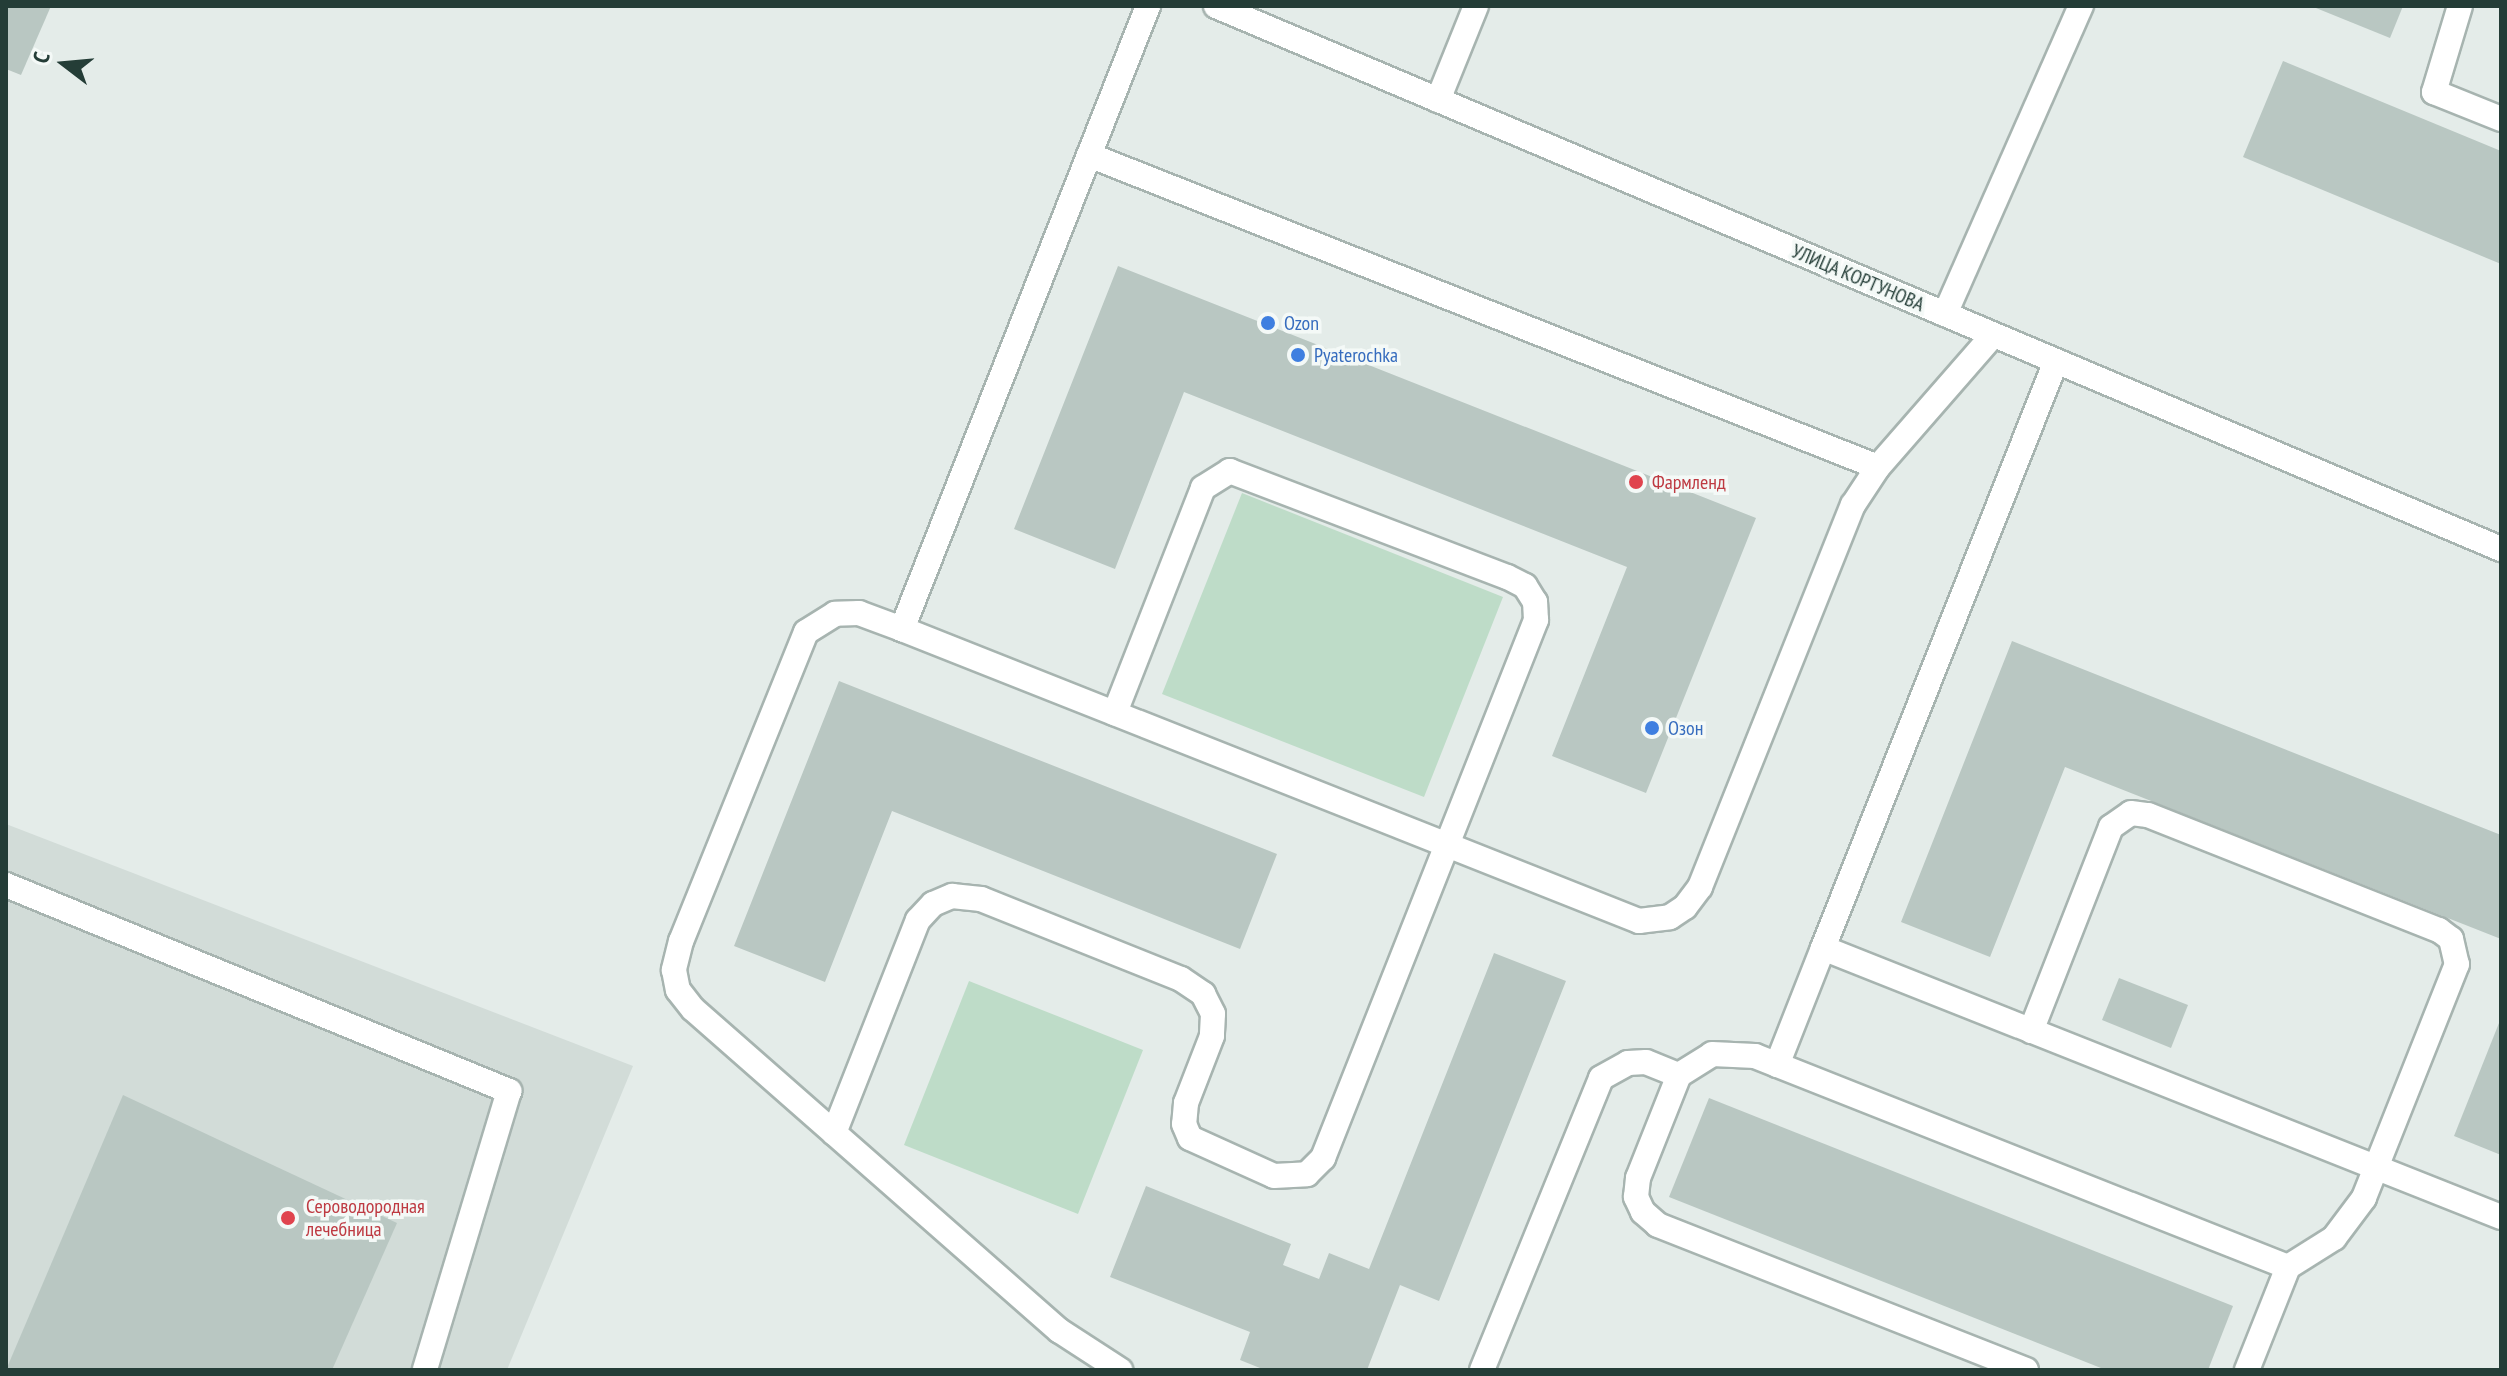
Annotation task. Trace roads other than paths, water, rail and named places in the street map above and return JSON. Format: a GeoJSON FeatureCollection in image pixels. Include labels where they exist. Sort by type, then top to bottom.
{"type":"FeatureCollection","features":[{"type":"Feature","properties":{"kind":"main road"},"geometry":{"type":"LineString","coordinates":[[902,629],[1148,6]]}},
{"type":"Feature","properties":{"kind":"main road","name":"УЛИЦА КОРТУНОВА"},"geometry":{"type":"LineString","coordinates":[[1216,6],[2501,549]]}},
{"type":"Feature","properties":{"kind":"main road"},"geometry":{"type":"LineString","coordinates":[[1438,100],[1476,6]]}},
{"type":"Feature","properties":{"kind":"main road"},"geometry":{"type":"LineString","coordinates":[[1945,314],[2081,6]]}},
{"type":"Feature","properties":{"kind":"main road"},"geometry":{"type":"LineString","coordinates":[[2460,6],[2434,92],[2501,119]]}},
{"type":"Feature","properties":{"kind":"main road"},"geometry":{"type":"LineString","coordinates":[[1089,155],[1878,467]]}},
{"type":"Feature","properties":{"kind":"main road"},"geometry":{"type":"LineString","coordinates":[[1120,1370],[1060,1331],[693,1009],[678,990],[674,970],[806,632],[835,614],[859,613],[1639,921],[1670,917],[1685,907],[1700,887],[1846,520],[1878,467],[1993,335]]}},
{"type":"Feature","properties":{"kind":"main road"},"geometry":{"type":"LineString","coordinates":[[1777,1065],[2056,361]]}},
{"type":"Feature","properties":{"kind":"main road"},"geometry":{"type":"LineString","coordinates":[[834,1133],[918,920],[933,904],[952,896],[995,905],[1181,979],[1203,994],[1213,1014],[1212,1036],[1186,1103],[1184,1124],[1190,1138],[1274,1176],[1307,1174],[1323,1158],[1536,620],[1535,602],[1525,586],[1493,571],[1249,475],[1216,475],[1203,488],[1115,713]]}},
{"type":"Feature","properties":{"kind":"main road"},"geometry":{"type":"LineString","coordinates":[[2031,1031],[2111,827],[2131,813],[2148,815],[2439,930],[2457,951],[2457,964],[2376,1168],[2348,1224],[2317,1251],[2288,1267],[2247,1370]]}},
{"type":"Feature","properties":{"kind":"main road"},"geometry":{"type":"LineString","coordinates":[[6,885],[509,1091],[425,1370]]}},
{"type":"Feature","properties":{"kind":"main road"},"geometry":{"type":"LineString","coordinates":[[1823,948],[2501,1217]]}},
{"type":"Feature","properties":{"kind":"main road"},"geometry":{"type":"LineString","coordinates":[[2026,1370],[1658,1225],[1643,1212],[1636,1197],[1638,1178],[1679,1075],[1693,1062],[1730,1051],[1777,1065],[2288,1267]]}},
{"type":"Feature","properties":{"kind":"main road"},"geometry":{"type":"LineString","coordinates":[[1482,1370],[1601,1078],[1628,1063],[1646,1062],[1679,1075]]}},
{"type":"Feature","properties":{"kind":"place","name":"Ozon"},"geometry":{"type":"Point","coordinates":[1268,323]}},
{"type":"Feature","properties":{"kind":"place","name":"Pyaterochka"},"geometry":{"type":"Point","coordinates":[1298,355]}},
{"type":"Feature","properties":{"kind":"place","name":"Фармленд"},"geometry":{"type":"Point","coordinates":[1636,482]}},
{"type":"Feature","properties":{"kind":"place","name":"Озон"},"geometry":{"type":"Point","coordinates":[1652,728]}},
{"type":"Feature","properties":{"kind":"place","name":"Сероводородная лечебница"},"geometry":{"type":"Point","coordinates":[288,1218]}}]}
